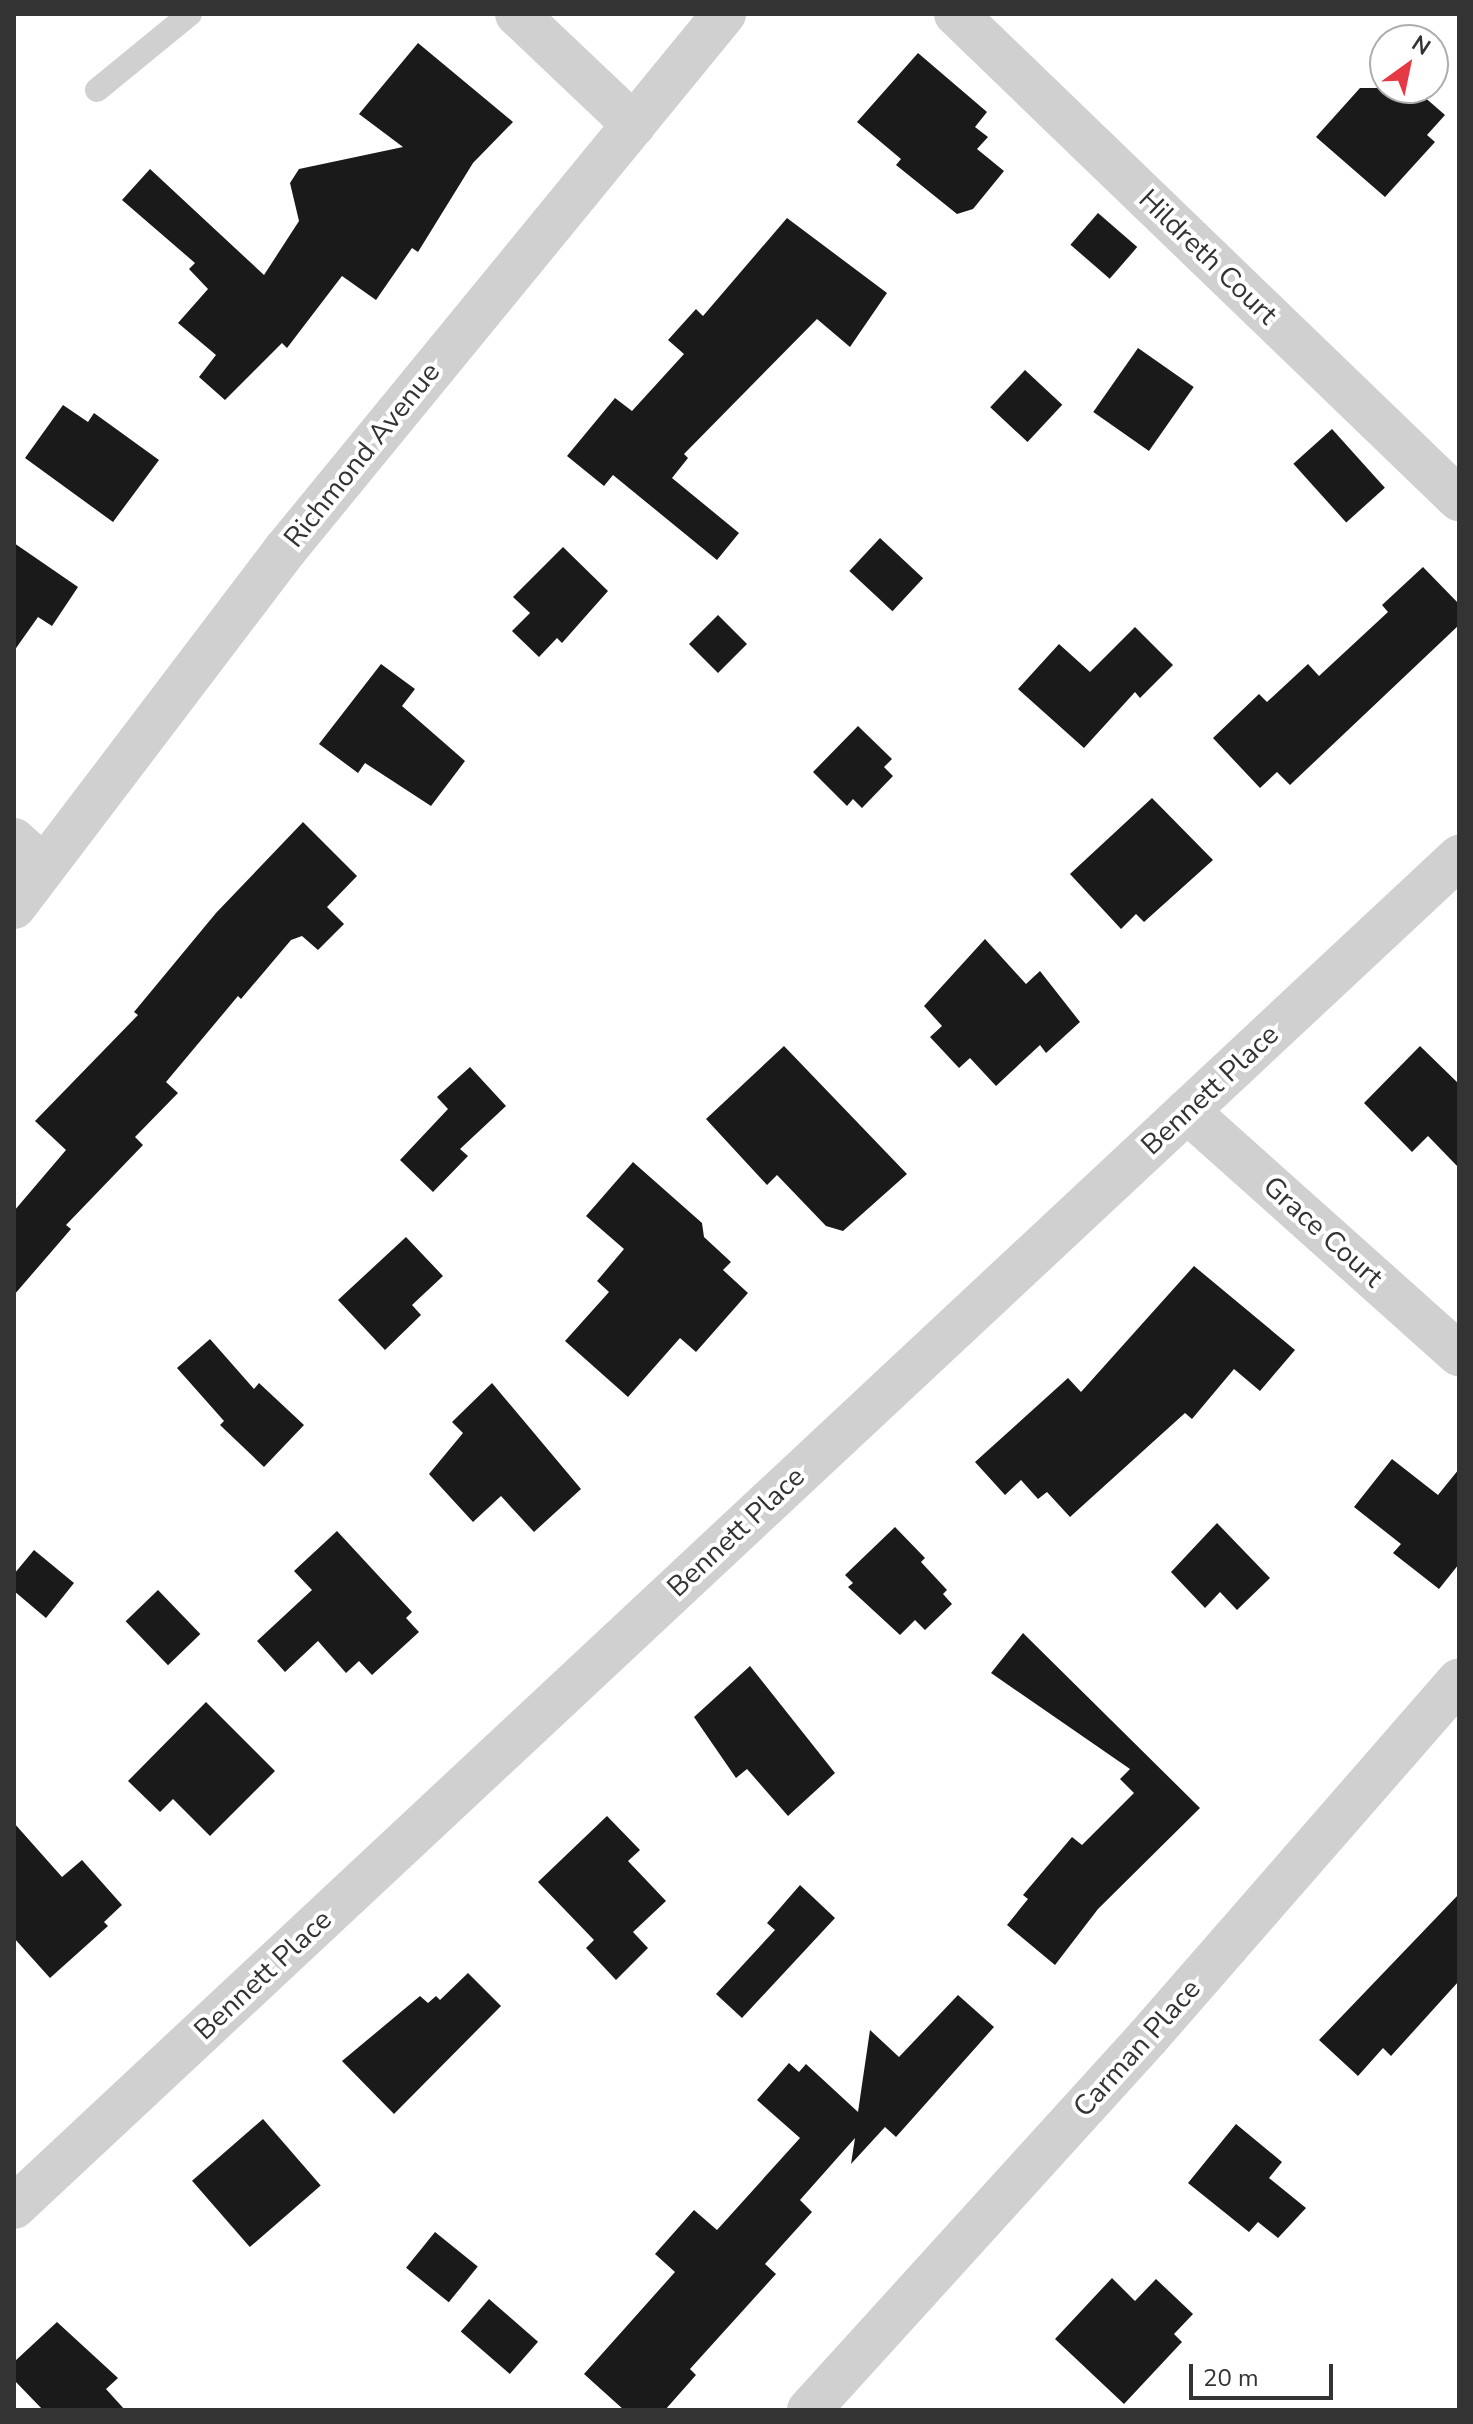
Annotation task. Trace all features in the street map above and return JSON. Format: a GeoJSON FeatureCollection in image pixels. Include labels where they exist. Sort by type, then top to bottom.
{"type":"FeatureCollection","features":[{"type":"Feature","properties":{"kind":"street"},"geometry":{"type":"LineString","coordinates":[[517,14],[634,125]]}},
{"type":"Feature","properties":{"kind":"street","name":"Richmond Avenue"},"geometry":{"type":"LineString","coordinates":[[14,907],[29,853],[285,550],[724,14]]}},
{"type":"Feature","properties":{"kind":"street","name":"Hildreth Court"},"geometry":{"type":"LineString","coordinates":[[956,14],[1459,499]]}},
{"type":"Feature","properties":{"kind":"street","name":"Bennett Place"},"geometry":{"type":"LineString","coordinates":[[14,2207],[1459,857]]}},
{"type":"Feature","properties":{"kind":"street","name":"Grace Court"},"geometry":{"type":"LineString","coordinates":[[1187,1111],[1459,1354]]}},
{"type":"Feature","properties":{"kind":"street","name":"Carman Place"},"geometry":{"type":"LineString","coordinates":[[809,2410],[1148,2037],[1459,1681]]}},
{"type":"Feature","properties":{"kind":"lane"},"geometry":{"type":"LineString","coordinates":[[97,90],[190,14]]}},
{"type":"Feature","properties":{"kind":"building"},"geometry":{"type":"Polygon","coordinates":[[[418,43],[513,122],[473,163],[418,252],[412,248],[376,300],[342,276],[287,348],[282,343],[225,400],[199,377],[216,355],[178,323],[208,289],[189,269],[195,263],[122,200],[150,169],[264,275],[299,221],[290,183],[299,169],[403,147],[359,114],[418,43]]]}},
{"type":"Feature","properties":{"kind":"building"},"geometry":{"type":"Polygon","coordinates":[[[918,53],[987,112],[975,127],[988,137],[977,149],[1004,171],[973,209],[957,214],[896,165],[901,159],[857,122],[918,53]]]}},
{"type":"Feature","properties":{"kind":"building"},"geometry":{"type":"Polygon","coordinates":[[[1360,88],[1369,88],[1369,104],[1432,104],[1445,115],[1427,135],[1435,142],[1385,197],[1316,137],[1360,88]]]}},
{"type":"Feature","properties":{"kind":"building"},"geometry":{"type":"Polygon","coordinates":[[[1098,213],[1137,247],[1110,279],[1070,245],[1098,213]]]}},
{"type":"Feature","properties":{"kind":"building"},"geometry":{"type":"Polygon","coordinates":[[[787,218],[887,293],[850,347],[817,319],[684,454],[688,458],[672,478],[739,533],[717,560],[613,475],[604,486],[567,456],[615,398],[632,411],[684,354],[668,340],[696,309],[703,316],[787,218]]]}},
{"type":"Feature","properties":{"kind":"building"},"geometry":{"type":"Polygon","coordinates":[[[1138,348],[1194,387],[1149,451],[1093,412],[1138,348]]]}},
{"type":"Feature","properties":{"kind":"building"},"geometry":{"type":"Polygon","coordinates":[[[1025,370],[1062,405],[1028,442],[990,407],[1025,370]]]}},
{"type":"Feature","properties":{"kind":"building"},"geometry":{"type":"Polygon","coordinates":[[[63,405],[88,422],[94,413],[159,460],[113,522],[25,458],[63,405]]]}},
{"type":"Feature","properties":{"kind":"building"},"geometry":{"type":"Polygon","coordinates":[[[1332,429],[1385,488],[1346,523],[1293,464],[1332,429]]]}},
{"type":"Feature","properties":{"kind":"building"},"geometry":{"type":"Polygon","coordinates":[[[880,538],[923,578],[892,611],[849,571],[880,538]]]}},
{"type":"Feature","properties":{"kind":"building"},"geometry":{"type":"Polygon","coordinates":[[[14,543],[78,587],[52,626],[38,617],[14,651],[14,543]]]}},
{"type":"Feature","properties":{"kind":"building"},"geometry":{"type":"Polygon","coordinates":[[[563,547],[608,591],[562,643],[557,638],[539,657],[512,631],[530,613],[513,597],[563,547]]]}},
{"type":"Feature","properties":{"kind":"building"},"geometry":{"type":"Polygon","coordinates":[[[1423,567],[1459,604],[1459,625],[1290,785],[1277,772],[1260,788],[1213,738],[1259,694],[1267,702],[1308,664],[1319,676],[1388,612],[1382,605],[1423,567]]]}},
{"type":"Feature","properties":{"kind":"building"},"geometry":{"type":"Polygon","coordinates":[[[718,615],[747,644],[718,673],[689,644],[718,615]]]}},
{"type":"Feature","properties":{"kind":"building"},"geometry":{"type":"Polygon","coordinates":[[[1135,627],[1173,665],[1140,698],[1135,692],[1084,748],[1018,689],[1059,644],[1090,672],[1135,627]]]}},
{"type":"Feature","properties":{"kind":"building"},"geometry":{"type":"Polygon","coordinates":[[[381,664],[415,689],[402,706],[465,761],[431,806],[365,763],[358,773],[319,744],[381,664]]]}},
{"type":"Feature","properties":{"kind":"building"},"geometry":{"type":"Polygon","coordinates":[[[858,726],[892,759],[884,767],[893,776],[862,808],[853,799],[847,806],[813,772],[858,726]]]}},
{"type":"Feature","properties":{"kind":"building"},"geometry":{"type":"Polygon","coordinates":[[[1152,798],[1213,860],[1144,922],[1136,914],[1121,929],[1070,874],[1152,798]]]}},
{"type":"Feature","properties":{"kind":"building"},"geometry":{"type":"Polygon","coordinates":[[[303,822],[357,876],[327,907],[344,924],[318,950],[302,936],[291,940],[241,999],[238,996],[166,1082],[178,1093],[135,1137],[143,1145],[66,1225],[71,1229],[14,1295],[14,1211],[66,1150],[35,1121],[138,1015],[134,1012],[216,913],[303,822]]]}},
{"type":"Feature","properties":{"kind":"building"},"geometry":{"type":"Polygon","coordinates":[[[985,939],[1026,984],[1040,971],[1080,1022],[1046,1053],[1040,1045],[996,1086],[970,1058],[959,1068],[930,1037],[942,1026],[924,1006],[985,939]]]}},
{"type":"Feature","properties":{"kind":"building"},"geometry":{"type":"Polygon","coordinates":[[[784,1046],[907,1174],[843,1231],[826,1226],[777,1175],[767,1185],[706,1119],[784,1046]]]}},
{"type":"Feature","properties":{"kind":"building"},"geometry":{"type":"Polygon","coordinates":[[[1420,1046],[1459,1084],[1459,1168],[1428,1136],[1412,1152],[1364,1103],[1420,1046]]]}},
{"type":"Feature","properties":{"kind":"building"},"geometry":{"type":"Polygon","coordinates":[[[470,1067],[506,1106],[460,1149],[468,1156],[433,1192],[400,1160],[448,1109],[437,1097],[470,1067]]]}},
{"type":"Feature","properties":{"kind":"building"},"geometry":{"type":"Polygon","coordinates":[[[633,1162],[702,1223],[704,1237],[731,1262],[723,1270],[748,1293],[696,1352],[680,1338],[628,1397],[565,1341],[609,1292],[597,1281],[624,1249],[586,1216],[633,1162]]]}},
{"type":"Feature","properties":{"kind":"building"},"geometry":{"type":"Polygon","coordinates":[[[406,1237],[443,1276],[412,1305],[421,1315],[385,1350],[338,1300],[406,1237]]]}},
{"type":"Feature","properties":{"kind":"building"},"geometry":{"type":"Polygon","coordinates":[[[1194,1266],[1295,1350],[1260,1391],[1234,1369],[1192,1419],[1185,1413],[1070,1517],[1047,1492],[1038,1499],[1021,1480],[1005,1495],[975,1462],[1068,1378],[1081,1392],[1194,1266]]]}},
{"type":"Feature","properties":{"kind":"building"},"geometry":{"type":"Polygon","coordinates":[[[210,1339],[254,1389],[259,1383],[304,1425],[264,1467],[220,1425],[224,1421],[177,1368],[210,1339]]]}},
{"type":"Feature","properties":{"kind":"building"},"geometry":{"type":"Polygon","coordinates":[[[492,1383],[581,1489],[534,1532],[501,1496],[473,1522],[429,1474],[463,1433],[452,1422],[492,1383]]]}},
{"type":"Feature","properties":{"kind":"building"},"geometry":{"type":"Polygon","coordinates":[[[1392,1459],[1438,1495],[1459,1469],[1459,1564],[1439,1589],[1393,1553],[1401,1544],[1354,1507],[1392,1459]]]}},
{"type":"Feature","properties":{"kind":"building"},"geometry":{"type":"Polygon","coordinates":[[[1217,1523],[1270,1578],[1237,1610],[1220,1592],[1205,1608],[1171,1572],[1217,1523]]]}},
{"type":"Feature","properties":{"kind":"building"},"geometry":{"type":"Polygon","coordinates":[[[895,1527],[925,1558],[921,1562],[947,1590],[943,1594],[952,1604],[925,1630],[915,1620],[900,1635],[848,1587],[853,1583],[845,1575],[895,1527]]]}},
{"type":"Feature","properties":{"kind":"building"},"geometry":{"type":"Polygon","coordinates":[[[337,1531],[412,1612],[406,1618],[419,1632],[372,1675],[359,1661],[346,1673],[318,1641],[285,1672],[257,1641],[312,1590],[294,1571],[337,1531]]]}},
{"type":"Feature","properties":{"kind":"building"},"geometry":{"type":"Polygon","coordinates":[[[34,1550],[74,1583],[46,1618],[14,1591],[14,1574],[34,1550]]]}},
{"type":"Feature","properties":{"kind":"building"},"geometry":{"type":"Polygon","coordinates":[[[158,1590],[200,1634],[168,1665],[126,1621],[158,1590]]]}},
{"type":"Feature","properties":{"kind":"building"},"geometry":{"type":"Polygon","coordinates":[[[1023,1633],[1200,1808],[1098,1909],[1055,1965],[1007,1925],[1028,1899],[1023,1895],[1072,1837],[1082,1845],[1134,1793],[1120,1779],[1130,1769],[991,1673],[1023,1633]]]}},
{"type":"Feature","properties":{"kind":"building"},"geometry":{"type":"Polygon","coordinates":[[[750,1666],[835,1773],[788,1816],[747,1769],[736,1778],[694,1717],[750,1666]]]}},
{"type":"Feature","properties":{"kind":"building"},"geometry":{"type":"Polygon","coordinates":[[[206,1702],[275,1771],[210,1836],[173,1799],[160,1812],[128,1781],[206,1702]]]}},
{"type":"Feature","properties":{"kind":"building"},"geometry":{"type":"Polygon","coordinates":[[[607,1816],[640,1850],[628,1861],[666,1901],[633,1932],[648,1948],[616,1980],[586,1948],[594,1940],[538,1882],[607,1816]]]}},
{"type":"Feature","properties":{"kind":"building"},"geometry":{"type":"Polygon","coordinates":[[[14,1823],[62,1877],[82,1860],[122,1905],[104,1922],[108,1926],[50,1978],[14,1938],[14,1823]]]}},
{"type":"Feature","properties":{"kind":"building"},"geometry":{"type":"Polygon","coordinates":[[[800,1885],[835,1918],[742,2018],[716,1994],[775,1930],[767,1923],[800,1885]]]}},
{"type":"Feature","properties":{"kind":"building"},"geometry":{"type":"Polygon","coordinates":[[[1459,1894],[1459,1981],[1391,2056],[1383,2048],[1358,2076],[1319,2040],[1459,1894]]]}},
{"type":"Feature","properties":{"kind":"building"},"geometry":{"type":"Polygon","coordinates":[[[468,1973],[501,2006],[394,2114],[342,2061],[420,1996],[428,2003],[436,1996],[440,2000],[468,1973]]]}},
{"type":"Feature","properties":{"kind":"building"},"geometry":{"type":"Polygon","coordinates":[[[958,1995],[994,2027],[896,2137],[885,2127],[851,2164],[855,2138],[800,2200],[812,2212],[765,2264],[776,2274],[690,2369],[696,2375],[665,2410],[624,2410],[584,2374],[675,2272],[655,2254],[694,2210],[717,2230],[800,2138],[757,2100],[789,2063],[799,2072],[806,2064],[858,2112],[870,2030],[899,2057],[958,1995]]]}},
{"type":"Feature","properties":{"kind":"building"},"geometry":{"type":"Polygon","coordinates":[[[263,2119],[321,2185],[250,2247],[192,2181],[263,2119]]]}},
{"type":"Feature","properties":{"kind":"building"},"geometry":{"type":"Polygon","coordinates":[[[1236,2124],[1282,2162],[1269,2178],[1306,2208],[1278,2238],[1258,2222],[1249,2232],[1188,2183],[1236,2124]]]}},
{"type":"Feature","properties":{"kind":"building"},"geometry":{"type":"Polygon","coordinates":[[[435,2232],[478,2267],[449,2302],[406,2268],[435,2232]]]}},
{"type":"Feature","properties":{"kind":"building"},"geometry":{"type":"Polygon","coordinates":[[[1112,2278],[1135,2301],[1156,2279],[1193,2314],[1174,2334],[1182,2342],[1124,2404],[1055,2339],[1112,2278]]]}},
{"type":"Feature","properties":{"kind":"building"},"geometry":{"type":"Polygon","coordinates":[[[489,2299],[538,2342],[510,2374],[461,2331],[489,2299]]]}},
{"type":"Feature","properties":{"kind":"building"},"geometry":{"type":"Polygon","coordinates":[[[57,2322],[118,2378],[106,2389],[125,2410],[43,2410],[14,2380],[14,2362],[57,2322]]]}}]}
